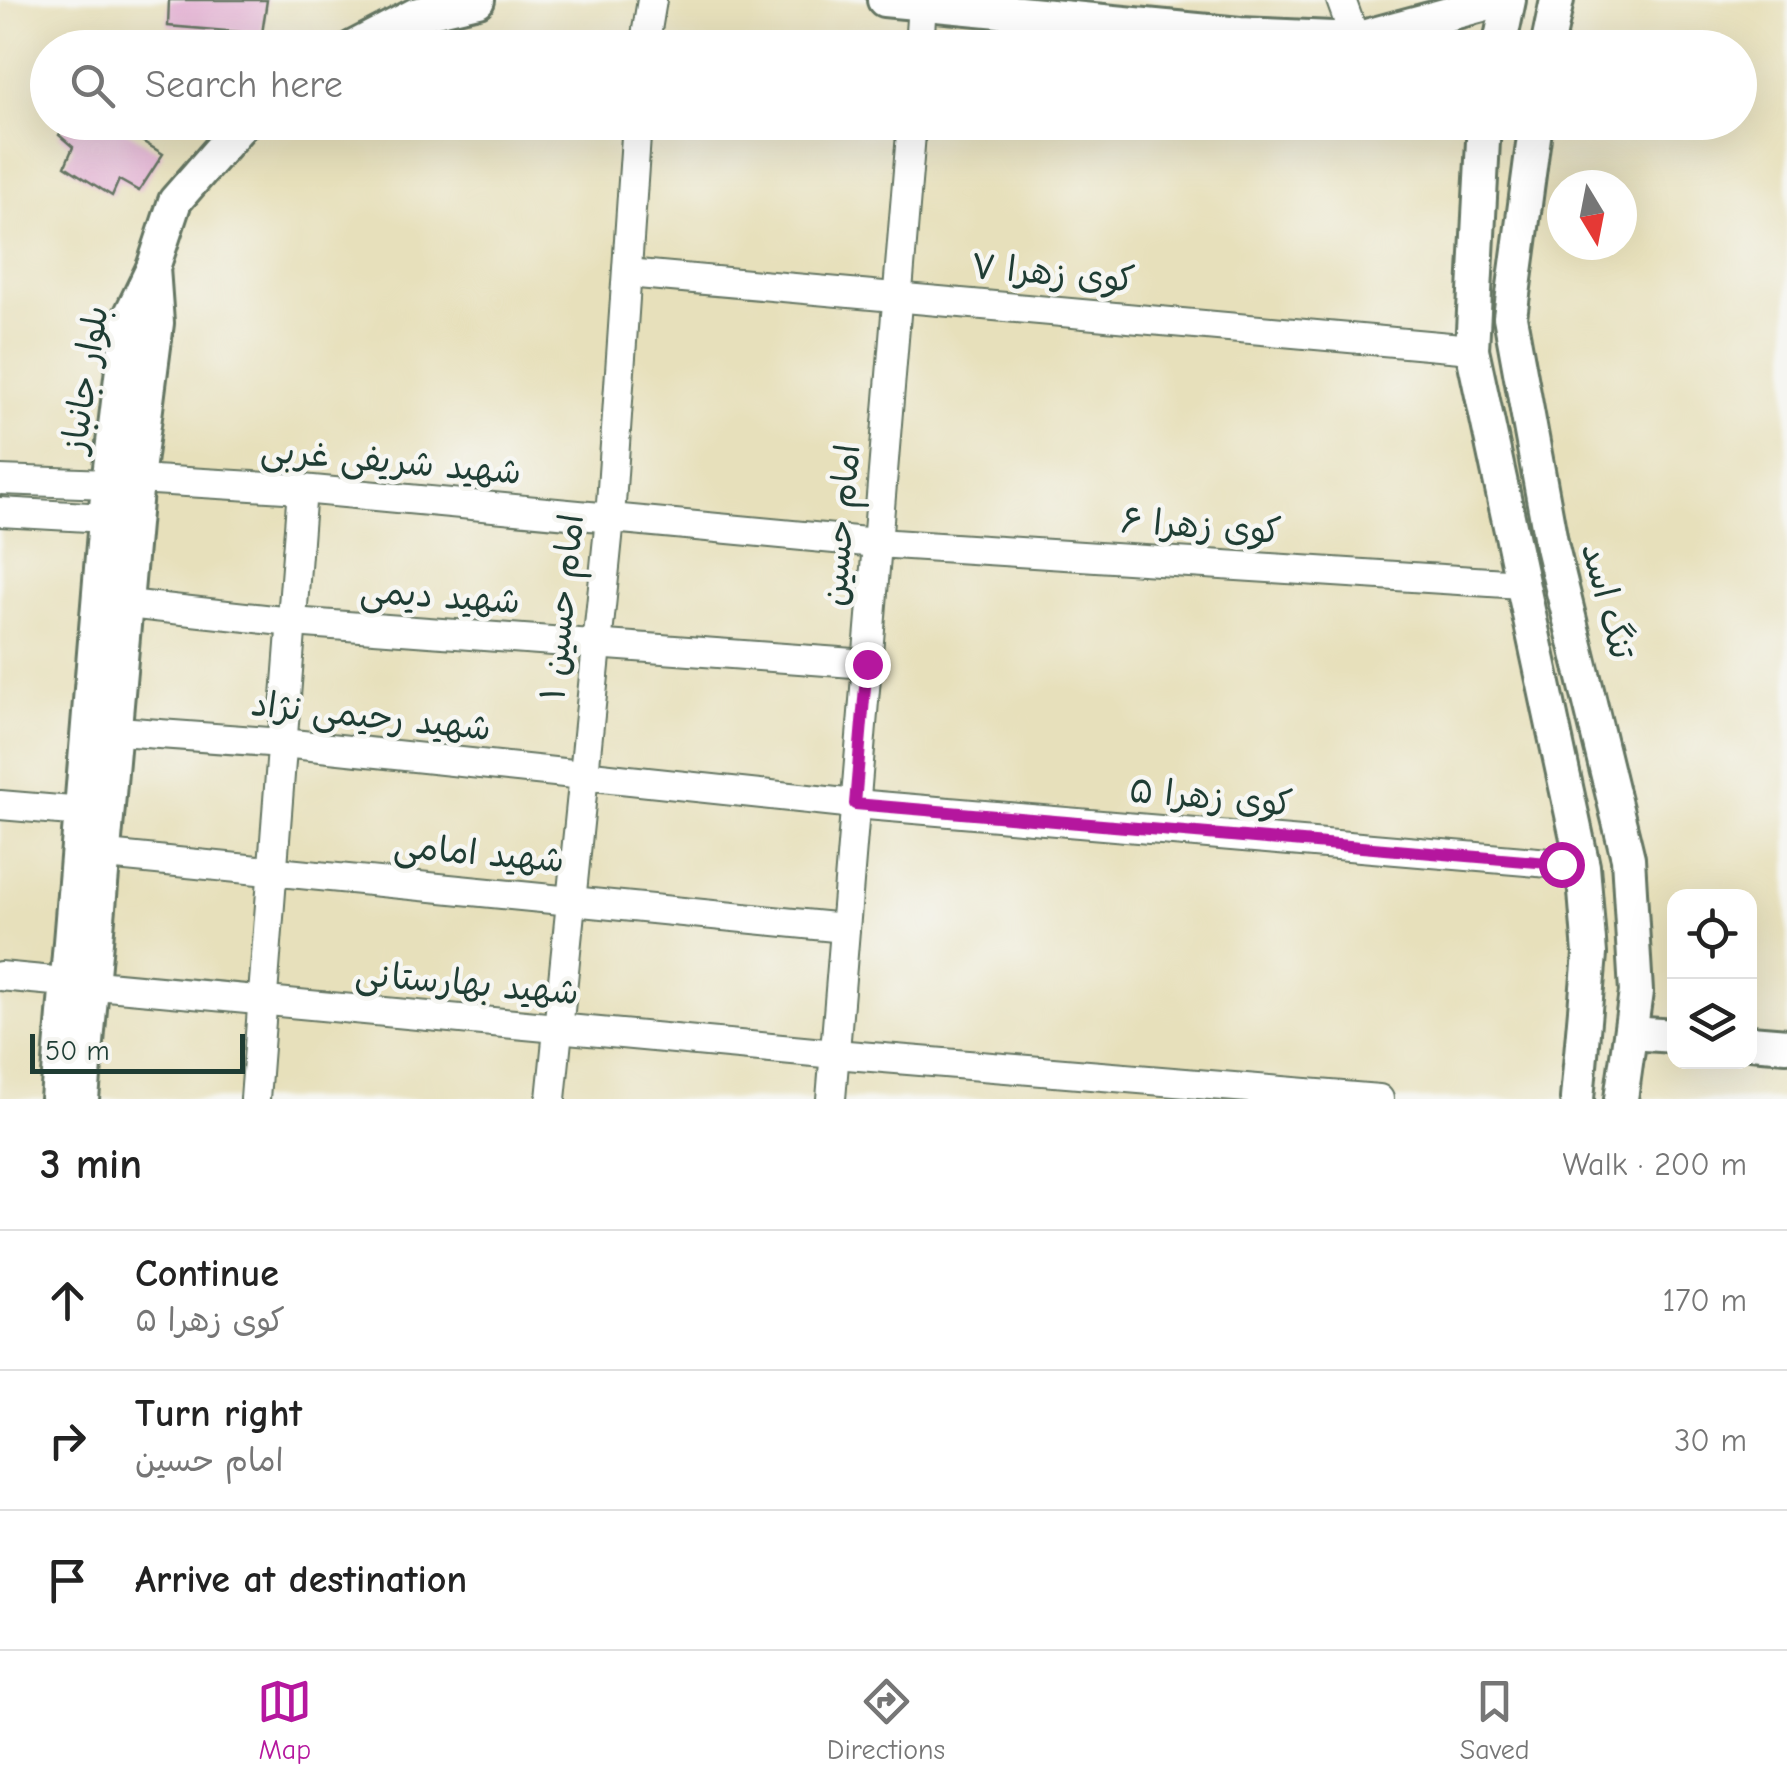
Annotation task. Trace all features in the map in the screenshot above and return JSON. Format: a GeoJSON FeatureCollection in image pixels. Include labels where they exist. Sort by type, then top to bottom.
{"type":"FeatureCollection","features":[{"type":"Feature","properties":{"kind":"street"},"geometry":{"type":"LineString","coordinates":[[379,30],[414,7],[478,0]]}},
{"type":"Feature","properties":{"kind":"street"},"geometry":{"type":"LineString","coordinates":[[647,30],[652,0]]}},
{"type":"Feature","properties":{"kind":"street"},"geometry":{"type":"LineString","coordinates":[[884,0],[1199,30]]}},
{"type":"Feature","properties":{"kind":"street"},"geometry":{"type":"LineString","coordinates":[[1341,0],[1355,30]]}},
{"type":"Feature","properties":{"kind":"street"},"geometry":{"type":"LineString","coordinates":[[1406,30],[1501,0]]}},
{"type":"Feature","properties":{"kind":"street"},"geometry":{"type":"LineString","coordinates":[[1503,30],[1509,0]]}},
{"type":"Feature","properties":{"kind":"street"},"geometry":{"type":"LineString","coordinates":[[1551,30],[1557,0]]}},
{"type":"Feature","properties":{"kind":"street"},"geometry":{"type":"LineString","coordinates":[[920,30],[922,3]]}},
{"type":"Feature","properties":{"kind":"street","name":"بلوار جانباز"},"geometry":{"type":"LineString","coordinates":[[56,1099],[106,854],[118,730],[127,604],[122,481],[128,320],[152,268],[175,201],[228,140]]}},
{"type":"Feature","properties":{"kind":"street","name":"امام حسین ۱"},"geometry":{"type":"LineString","coordinates":[[550,1099],[610,518],[636,140]]}},
{"type":"Feature","properties":{"kind":"street","name":"امام حسین"},"geometry":{"type":"LineString","coordinates":[[831,1099],[911,140]]}},
{"type":"Feature","properties":{"kind":"street"},"geometry":{"type":"LineString","coordinates":[[1483,140],[1472,349],[1583,866],[1590,954],[1577,1099]]}},
{"type":"Feature","properties":{"kind":"street","name":"تنگ اسد"},"geometry":{"type":"LineString","coordinates":[[1534,140],[1510,318],[1552,547],[1628,858],[1636,992],[1621,1099]]}},
{"type":"Feature","properties":{"kind":"street","name":"کوی زهرا ۷"},"geometry":{"type":"LineString","coordinates":[[627,273],[1472,349]]}},
{"type":"Feature","properties":{"kind":"street","name":"شهید شریفی غربی"},"geometry":{"type":"LineString","coordinates":[[0,480],[122,481],[302,490],[877,543]]}},
{"type":"Feature","properties":{"kind":"street","name":"بلوار جانباز"},"geometry":{"type":"LineString","coordinates":[[82,1099],[83,812],[106,518],[122,481]]}},
{"type":"Feature","properties":{"kind":"street"},"geometry":{"type":"LineString","coordinates":[[255,1099],[302,490]]}},
{"type":"Feature","properties":{"kind":"street"},"geometry":{"type":"LineString","coordinates":[[0,512],[106,518]]}},
{"type":"Feature","properties":{"kind":"street","name":"کوی زهرا ۶"},"geometry":{"type":"LineString","coordinates":[[877,543],[1521,584]]}},
{"type":"Feature","properties":{"kind":"street","name":"شهید دیمی"},"geometry":{"type":"LineString","coordinates":[[127,604],[292,622],[867,664]]}},
{"type":"Feature","properties":{"kind":"street","name":"شهید رحیمی نژاد"},"geometry":{"type":"LineString","coordinates":[[118,730],[283,743],[855,804]]}},
{"type":"Feature","properties":{"kind":"street"},"geometry":{"type":"LineString","coordinates":[[0,804],[83,812]]}},
{"type":"Feature","properties":{"kind":"street","name":"کوی زهرا ۵"},"geometry":{"type":"LineString","coordinates":[[855,804],[1561,864]]}},
{"type":"Feature","properties":{"kind":"street","name":"شهید امامی"},"geometry":{"type":"LineString","coordinates":[[106,854],[845,928]]}},
{"type":"Feature","properties":{"kind":"street","name":"شهید بهارستانی"},"geometry":{"type":"LineString","coordinates":[[0,976],[835,1054],[1379,1099]]}},
{"type":"Feature","properties":{"kind":"street"},"geometry":{"type":"LineString","coordinates":[[1631,1033],[1667,1036]]}},
{"type":"Feature","properties":{"kind":"street"},"geometry":{"type":"LineString","coordinates":[[1757,1043],[1787,1045]]}},
{"type":"Feature","properties":{"kind":"building"},"geometry":{"type":"Polygon","coordinates":[[[169,0],[267,0],[263,30],[168,26],[169,0]]]}},
{"type":"Feature","properties":{"kind":"building"},"geometry":{"type":"Polygon","coordinates":[[[65,140],[140,140],[163,154],[139,191],[119,180],[112,196],[65,166],[73,147],[65,140]]]}},
{"type":"Feature","properties":{"kind":"route"},"geometry":{"type":"LineString","coordinates":[[867,664],[855,804],[1561,864]]}}]}
